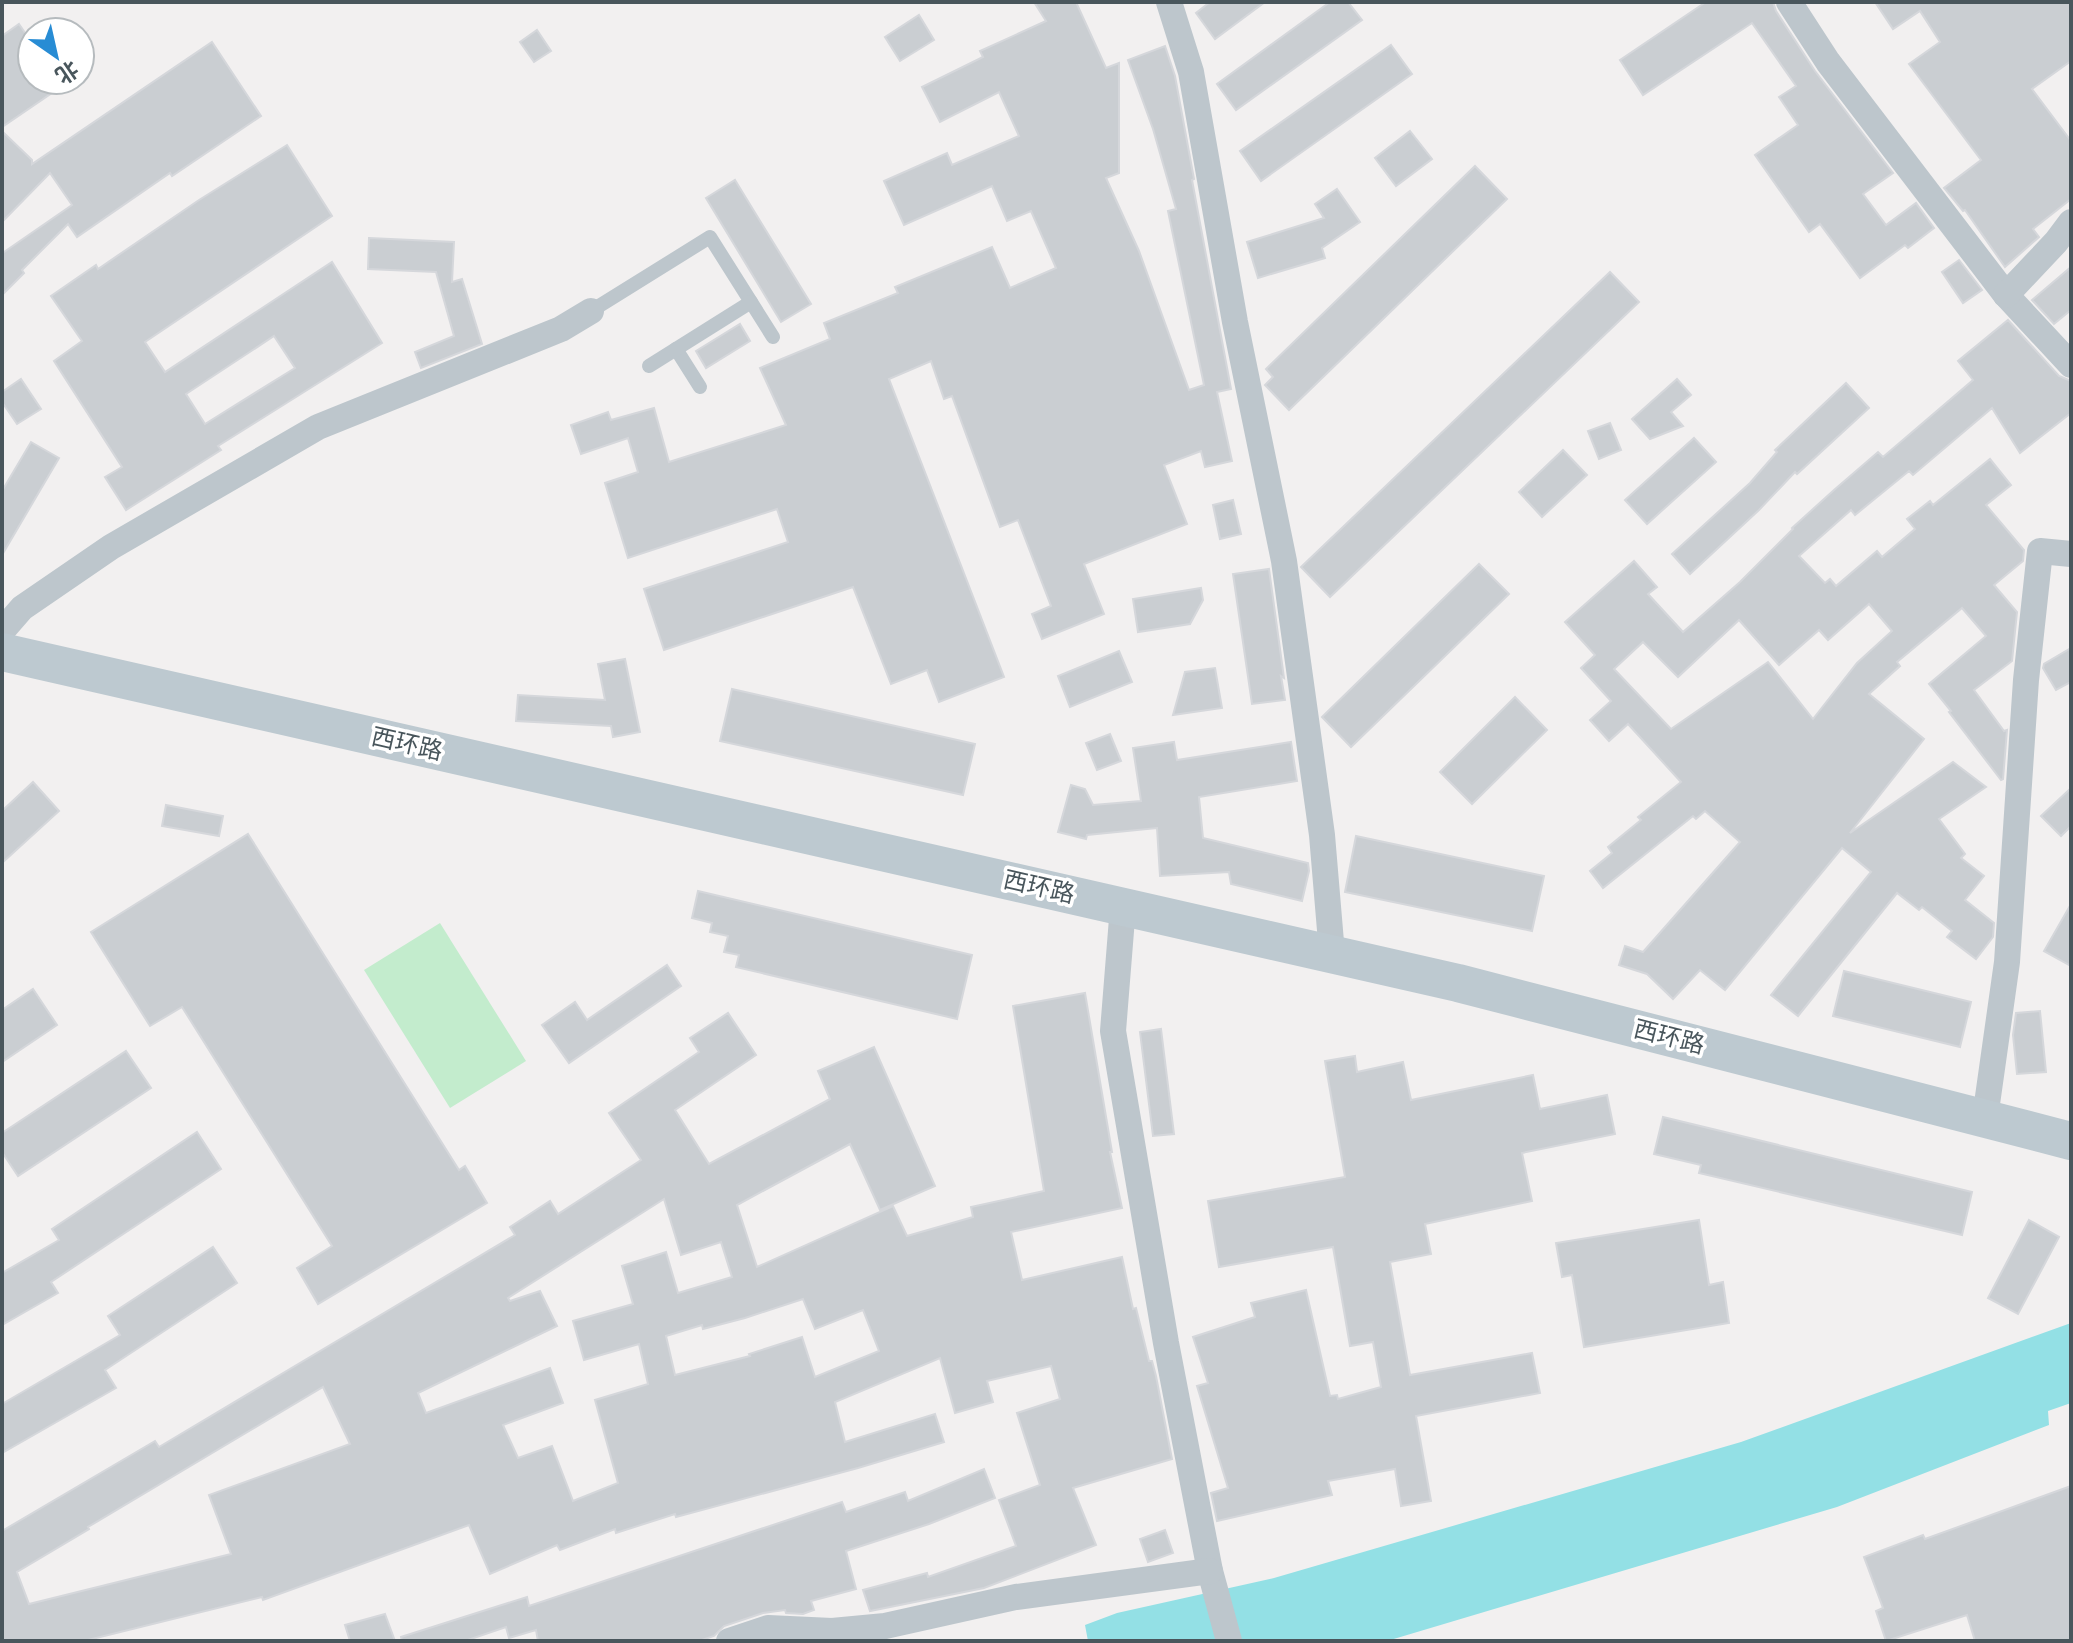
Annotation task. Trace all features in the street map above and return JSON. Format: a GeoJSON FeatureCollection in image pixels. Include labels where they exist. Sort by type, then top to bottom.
{"type":"FeatureCollection","features":[{"type":"Feature","properties":{"kind":"street"},"geometry":{"type":"LineString","coordinates":[[1169,2],[1191,72],[1235,322],[1284,561],[1322,835],[1332,954]]}},
{"type":"Feature","properties":{"kind":"street"},"geometry":{"type":"LineString","coordinates":[[1789,2],[1828,62],[2006,295],[2071,365]]}},
{"type":"Feature","properties":{"kind":"street"},"geometry":{"type":"LineString","coordinates":[[2006,295],[2071,222]]}},
{"type":"Feature","properties":{"kind":"street"},"geometry":{"type":"LineString","coordinates":[[2,631],[22,608],[111,547],[318,427],[561,329],[591,311]]}},
{"type":"Feature","properties":{"kind":"street"},"geometry":{"type":"LineString","coordinates":[[1986,1112],[2007,962],[2025,695],[2040,551],[2071,554]]}},
{"type":"Feature","properties":{"kind":"street","name":"西环路"},"geometry":{"type":"LineString","coordinates":[[2,652],[1458,983],[1986,1112],[2071,1126]]}},
{"type":"Feature","properties":{"kind":"street"},"geometry":{"type":"LineString","coordinates":[[1123,906],[1113,1031],[1166,1343],[1210,1571],[1229,1641]]}},
{"type":"Feature","properties":{"kind":"street","name":"西环路"},"geometry":{"type":"LineString","coordinates":[[1986,1112],[2071,1141]]}},
{"type":"Feature","properties":{"kind":"street"},"geometry":{"type":"LineString","coordinates":[[729,1641],[768,1628],[832,1631],[885,1626],[1016,1597],[1210,1571]]}},
{"type":"Feature","properties":{"kind":"lane"},"geometry":{"type":"LineString","coordinates":[[591,311],[710,237],[773,337]]}},
{"type":"Feature","properties":{"kind":"lane"},"geometry":{"type":"LineString","coordinates":[[649,366],[751,302]]}},
{"type":"Feature","properties":{"kind":"lane"},"geometry":{"type":"LineString","coordinates":[[676,349],[700,387]]}},
{"type":"Feature","properties":{"kind":"green space"},"geometry":{"type":"Polygon","coordinates":[[[440,923],[526,1061],[450,1108],[364,970],[440,923]]]}},
{"type":"Feature","properties":{"kind":"water"},"geometry":{"type":"Polygon","coordinates":[[[2071,1323],[2071,1403],[2048,1411],[2049,1425],[1837,1507],[1387,1641],[1088,1641],[1085,1625],[1117,1613],[1274,1578],[1741,1442],[2071,1323]]]}},
{"type":"Feature","properties":{"kind":"building"},"geometry":{"type":"Polygon","coordinates":[[[1034,2],[1076,2],[1106,68],[1119,63],[1119,173],[1106,178],[1139,251],[1189,390],[1204,385],[1168,211],[1176,209],[1153,129],[1128,60],[1165,46],[1175,76],[1231,389],[1217,392],[1232,461],[1205,467],[1201,451],[1164,465],[1187,524],[1084,564],[1104,614],[1042,639],[1032,614],[1051,606],[1018,520],[1000,527],[952,396],[944,399],[931,361],[889,379],[1004,677],[939,702],[927,670],[891,684],[853,587],[664,650],[644,589],[788,542],[777,509],[628,558],[605,483],[638,472],[628,438],[581,454],[571,425],[608,412],[611,420],[654,408],[669,462],[786,425],[760,368],[830,339],[824,323],[898,293],[895,287],[992,247],[1010,288],[1056,268],[1031,211],[1007,221],[992,186],[904,225],[884,181],[947,153],[952,165],[1019,136],[999,92],[940,122],[922,87],[983,57],[980,51],[1046,21],[1034,2]]]}},
{"type":"Feature","properties":{"kind":"building"},"geometry":{"type":"Polygon","coordinates":[[[1210,2],[1265,2],[1215,39],[1196,13],[1210,2]]]}},
{"type":"Feature","properties":{"kind":"building"},"geometry":{"type":"Polygon","coordinates":[[[1330,2],[1348,2],[1362,20],[1236,110],[1217,84],[1330,2]]]}},
{"type":"Feature","properties":{"kind":"building"},"geometry":{"type":"Polygon","coordinates":[[[1706,2],[1773,2],[1815,71],[1893,173],[1863,194],[1886,225],[1916,203],[1934,228],[1860,278],[1820,224],[1809,232],[1755,155],[1798,125],[1779,97],[1796,86],[1752,23],[1643,95],[1620,60],[1706,2]]]}},
{"type":"Feature","properties":{"kind":"building"},"geometry":{"type":"Polygon","coordinates":[[[1875,2],[2071,2],[2071,61],[2032,89],[2071,141],[2071,199],[2033,229],[2039,237],[2005,267],[1965,210],[1944,188],[1981,160],[1909,64],[1940,42],[1920,11],[1893,29],[1875,2]]]}},
{"type":"Feature","properties":{"kind":"building"},"geometry":{"type":"Polygon","coordinates":[[[919,15],[934,40],[900,61],[885,37],[919,15]]]}},
{"type":"Feature","properties":{"kind":"building"},"geometry":{"type":"Polygon","coordinates":[[[16,26],[16,96],[48,96],[2,127],[2,36],[16,26]]]}},
{"type":"Feature","properties":{"kind":"building"},"geometry":{"type":"Polygon","coordinates":[[[537,30],[551,51],[534,62],[520,42],[537,30]]]}},
{"type":"Feature","properties":{"kind":"building"},"geometry":{"type":"Polygon","coordinates":[[[212,42],[261,116],[77,237],[68,224],[2,295],[2,250],[4,252],[72,205],[50,173],[2,222],[2,131],[32,160],[32,164],[212,42]]]}},
{"type":"Feature","properties":{"kind":"building"},"geometry":{"type":"Polygon","coordinates":[[[1391,45],[1412,74],[1261,181],[1240,151],[1391,45]]]}},
{"type":"Feature","properties":{"kind":"building"},"geometry":{"type":"Polygon","coordinates":[[[1410,131],[1432,159],[1396,186],[1375,158],[1410,131]]]}},
{"type":"Feature","properties":{"kind":"building"},"geometry":{"type":"Polygon","coordinates":[[[287,145],[332,216],[145,342],[165,372],[332,262],[382,343],[218,446],[221,450],[126,510],[105,477],[122,467],[54,361],[82,341],[51,296],[96,265],[98,269],[287,145]],[[274,336],[186,394],[205,424],[295,368],[274,336]]]}},
{"type":"Feature","properties":{"kind":"building"},"geometry":{"type":"Polygon","coordinates":[[[1475,166],[1507,199],[1289,410],[1265,385],[1273,377],[1266,369],[1475,166]]]}},
{"type":"Feature","properties":{"kind":"building"},"geometry":{"type":"Polygon","coordinates":[[[735,180],[811,304],[781,322],[706,198],[735,180]]]}},
{"type":"Feature","properties":{"kind":"building"},"geometry":{"type":"Polygon","coordinates":[[[1337,189],[1360,222],[1322,248],[1325,258],[1258,278],[1247,242],[1324,218],[1315,204],[1337,189]]]}},
{"type":"Feature","properties":{"kind":"building"},"geometry":{"type":"Polygon","coordinates":[[[369,238],[454,242],[452,282],[462,279],[482,344],[421,368],[415,352],[454,336],[436,272],[368,269],[369,238]]]}},
{"type":"Feature","properties":{"kind":"building"},"geometry":{"type":"Polygon","coordinates":[[[1959,260],[1982,290],[1963,303],[1942,272],[1959,260]]]}},
{"type":"Feature","properties":{"kind":"building"},"geometry":{"type":"Polygon","coordinates":[[[2071,267],[2071,310],[2054,324],[2032,300],[2071,267]]]}},
{"type":"Feature","properties":{"kind":"building"},"geometry":{"type":"Polygon","coordinates":[[[1610,272],[1639,302],[1330,597],[1301,567],[1610,272]]]}},
{"type":"Feature","properties":{"kind":"building"},"geometry":{"type":"Polygon","coordinates":[[[2008,320],[2059,376],[2071,381],[2071,413],[2020,453],[1992,408],[1913,475],[1909,471],[1855,515],[1851,510],[1799,556],[1825,583],[1830,579],[1836,586],[1877,551],[1882,557],[1915,529],[1907,519],[1930,501],[1933,505],[1990,459],[2011,485],[1986,505],[2024,550],[2023,561],[1994,585],[2017,612],[2012,661],[1974,690],[2004,731],[2007,730],[2003,779],[1929,684],[1986,636],[1962,608],[1897,662],[1900,666],[1869,694],[1924,739],[1850,833],[1953,762],[1986,787],[1939,819],[1965,854],[1961,858],[1984,876],[1965,900],[1994,923],[1993,937],[1976,959],[1947,937],[1952,931],[1922,907],[1919,910],[1897,893],[1798,1016],[1771,995],[1871,872],[1842,848],[1725,990],[1700,970],[1673,999],[1647,974],[1619,965],[1625,946],[1643,952],[1740,842],[1705,811],[1696,819],[1693,816],[1603,888],[1590,871],[1612,853],[1608,847],[1641,820],[1638,817],[1681,782],[1628,724],[1609,741],[1590,720],[1611,701],[1581,668],[1595,655],[1565,622],[1634,561],[1657,587],[1648,594],[1683,632],[1740,582],[1834,490],[1878,452],[1883,457],[1973,380],[1958,361],[2008,320]],[[1869,604],[1828,640],[1819,630],[1779,665],[1739,620],[1678,677],[1643,642],[1614,669],[1671,729],[1768,662],[1813,719],[1857,663],[1892,631],[1869,604]]]}},
{"type":"Feature","properties":{"kind":"building"},"geometry":{"type":"Polygon","coordinates":[[[740,324],[750,341],[706,368],[696,351],[740,324]]]}},
{"type":"Feature","properties":{"kind":"building"},"geometry":{"type":"Polygon","coordinates":[[[21,379],[41,409],[17,424],[2,402],[2,392],[21,379]]]}},
{"type":"Feature","properties":{"kind":"building"},"geometry":{"type":"Polygon","coordinates":[[[1677,379],[1691,395],[1671,412],[1683,426],[1650,439],[1632,419],[1677,379]]]}},
{"type":"Feature","properties":{"kind":"building"},"geometry":{"type":"Polygon","coordinates":[[[1846,383],[1869,408],[1797,474],[1795,472],[1690,574],[1672,554],[1750,483],[1777,452],[1775,450],[1846,383]]]}},
{"type":"Feature","properties":{"kind":"building"},"geometry":{"type":"Polygon","coordinates":[[[1610,423],[1621,450],[1599,459],[1588,431],[1610,423]]]}},
{"type":"Feature","properties":{"kind":"building"},"geometry":{"type":"Polygon","coordinates":[[[1694,438],[1716,462],[1647,524],[1625,500],[1694,438]]]}},
{"type":"Feature","properties":{"kind":"building"},"geometry":{"type":"Polygon","coordinates":[[[31,442],[59,458],[2,555],[2,491],[31,442]]]}},
{"type":"Feature","properties":{"kind":"building"},"geometry":{"type":"Polygon","coordinates":[[[1563,450],[1587,475],[1542,517],[1519,492],[1563,450]]]}},
{"type":"Feature","properties":{"kind":"building"},"geometry":{"type":"Polygon","coordinates":[[[1233,500],[1241,534],[1220,539],[1213,505],[1233,500]]]}},
{"type":"Feature","properties":{"kind":"building"},"geometry":{"type":"Polygon","coordinates":[[[1479,564],[1509,594],[1351,747],[1322,717],[1479,564]]]}},
{"type":"Feature","properties":{"kind":"building"},"geometry":{"type":"Polygon","coordinates":[[[1269,569],[1285,700],[1252,704],[1233,574],[1269,569]]]}},
{"type":"Feature","properties":{"kind":"building"},"geometry":{"type":"Polygon","coordinates":[[[1201,588],[1203,600],[1190,624],[1138,632],[1133,599],[1201,588]]]}},
{"type":"Feature","properties":{"kind":"building"},"geometry":{"type":"Polygon","coordinates":[[[2071,648],[2071,682],[2056,690],[2043,668],[2044,664],[2071,648]]]}},
{"type":"Feature","properties":{"kind":"building"},"geometry":{"type":"Polygon","coordinates":[[[1119,651],[1132,682],[1070,707],[1058,676],[1119,651]]]}},
{"type":"Feature","properties":{"kind":"building"},"geometry":{"type":"Polygon","coordinates":[[[625,659],[640,732],[613,737],[611,726],[516,721],[518,695],[605,700],[598,664],[625,659]]]}},
{"type":"Feature","properties":{"kind":"building"},"geometry":{"type":"Polygon","coordinates":[[[1215,668],[1222,708],[1173,715],[1185,672],[1215,668]]]}},
{"type":"Feature","properties":{"kind":"building"},"geometry":{"type":"Polygon","coordinates":[[[732,689],[975,744],[963,795],[720,741],[732,689]]]}},
{"type":"Feature","properties":{"kind":"building"},"geometry":{"type":"Polygon","coordinates":[[[1515,697],[1547,730],[1472,804],[1440,772],[1515,697]]]}},
{"type":"Feature","properties":{"kind":"building"},"geometry":{"type":"Polygon","coordinates":[[[1110,734],[1121,761],[1097,770],[1086,743],[1110,734]]]}},
{"type":"Feature","properties":{"kind":"building"},"geometry":{"type":"Polygon","coordinates":[[[1174,742],[1177,760],[1291,742],[1297,781],[1199,797],[1203,838],[1308,863],[1302,901],[1231,884],[1229,872],[1160,876],[1157,828],[1087,835],[1086,839],[1058,832],[1071,785],[1085,789],[1093,805],[1141,801],[1133,748],[1174,742]]]}},
{"type":"Feature","properties":{"kind":"building"},"geometry":{"type":"Polygon","coordinates":[[[33,782],[59,811],[2,863],[2,811],[33,782]]]}},
{"type":"Feature","properties":{"kind":"building"},"geometry":{"type":"Polygon","coordinates":[[[2071,788],[2071,826],[2061,836],[2041,816],[2071,788]]]}},
{"type":"Feature","properties":{"kind":"building"},"geometry":{"type":"Polygon","coordinates":[[[166,805],[223,816],[219,836],[162,826],[166,805]]]}},
{"type":"Feature","properties":{"kind":"building"},"geometry":{"type":"Polygon","coordinates":[[[248,834],[459,1170],[465,1166],[487,1203],[318,1304],[297,1268],[332,1246],[182,1007],[150,1026],[91,932],[248,834]]]}},
{"type":"Feature","properties":{"kind":"building"},"geometry":{"type":"Polygon","coordinates":[[[1356,836],[1544,876],[1532,931],[1345,892],[1356,836]]]}},
{"type":"Feature","properties":{"kind":"building"},"geometry":{"type":"Polygon","coordinates":[[[698,891],[972,955],[957,1019],[736,967],[739,955],[724,952],[728,936],[710,932],[712,923],[692,918],[698,891]]]}},
{"type":"Feature","properties":{"kind":"building"},"geometry":{"type":"Polygon","coordinates":[[[2071,904],[2071,966],[2044,951],[2071,904]]]}},
{"type":"Feature","properties":{"kind":"building"},"geometry":{"type":"Polygon","coordinates":[[[667,965],[681,986],[569,1063],[542,1025],[575,1002],[587,1020],[667,965]]]}},
{"type":"Feature","properties":{"kind":"building"},"geometry":{"type":"Polygon","coordinates":[[[1844,971],[1971,1002],[1960,1047],[1833,1016],[1844,971]]]}},
{"type":"Feature","properties":{"kind":"building"},"geometry":{"type":"Polygon","coordinates":[[[33,989],[57,1025],[2,1062],[2,1010],[33,989]]]}},
{"type":"Feature","properties":{"kind":"building"},"geometry":{"type":"Polygon","coordinates":[[[1085,993],[1122,1208],[1011,1232],[1022,1280],[1122,1257],[1133,1309],[1136,1308],[1149,1361],[1152,1361],[1156,1376],[1172,1459],[1073,1488],[1096,1545],[984,1588],[870,1611],[863,1590],[927,1573],[928,1577],[1016,1546],[999,1500],[1040,1485],[1017,1413],[1060,1399],[1051,1366],[987,1381],[993,1402],[955,1413],[940,1358],[835,1402],[845,1442],[935,1414],[944,1442],[858,1468],[676,1517],[675,1514],[616,1533],[615,1529],[560,1550],[557,1545],[490,1574],[469,1525],[263,1600],[262,1597],[84,1641],[2,1641],[2,1531],[155,1441],[159,1447],[515,1235],[510,1227],[550,1201],[558,1214],[641,1160],[609,1113],[699,1052],[690,1038],[728,1013],[756,1055],[675,1110],[709,1164],[830,1099],[818,1071],[874,1047],[935,1186],[880,1210],[850,1144],[737,1205],[757,1267],[893,1206],[907,1236],[973,1217],[971,1207],[1044,1191],[1013,1006],[1085,993]],[[664,1199],[508,1298],[510,1301],[540,1291],[557,1326],[418,1393],[426,1413],[550,1368],[563,1403],[503,1425],[518,1458],[552,1446],[573,1501],[618,1483],[595,1400],[648,1384],[639,1344],[584,1360],[573,1321],[633,1304],[622,1266],[666,1252],[678,1293],[732,1277],[721,1242],[681,1255],[664,1199]],[[803,1299],[745,1318],[703,1329],[702,1325],[666,1336],[675,1375],[750,1356],[802,1337],[815,1377],[879,1351],[863,1310],[815,1329],[803,1299]],[[323,1387],[17,1572],[29,1604],[231,1554],[209,1495],[350,1444],[323,1387]]]}},
{"type":"Feature","properties":{"kind":"building"},"geometry":{"type":"Polygon","coordinates":[[[2040,1011],[2046,1072],[2017,1074],[2013,1035],[2016,1013],[2040,1011]]]}},
{"type":"Feature","properties":{"kind":"building"},"geometry":{"type":"Polygon","coordinates":[[[1161,1029],[1174,1134],[1153,1136],[1140,1032],[1161,1029]]]}},
{"type":"Feature","properties":{"kind":"building"},"geometry":{"type":"Polygon","coordinates":[[[126,1051],[151,1088],[18,1176],[2,1152],[2,1133],[126,1051]]]}},
{"type":"Feature","properties":{"kind":"building"},"geometry":{"type":"Polygon","coordinates":[[[1355,1056],[1357,1072],[1403,1062],[1411,1100],[1533,1075],[1540,1109],[1607,1095],[1615,1134],[1522,1153],[1532,1201],[1425,1224],[1431,1254],[1390,1262],[1410,1375],[1532,1353],[1540,1393],[1416,1416],[1431,1501],[1401,1506],[1395,1469],[1328,1481],[1332,1495],[1217,1521],[1211,1493],[1228,1488],[1197,1386],[1208,1383],[1193,1337],[1255,1317],[1251,1303],[1306,1290],[1330,1396],[1337,1395],[1338,1399],[1381,1387],[1373,1342],[1350,1346],[1333,1247],[1219,1267],[1208,1201],[1345,1177],[1325,1061],[1355,1056]]]}},
{"type":"Feature","properties":{"kind":"building"},"geometry":{"type":"Polygon","coordinates":[[[1663,1117],[1972,1192],[1962,1235],[1699,1173],[1701,1165],[1654,1154],[1663,1117]]]}},
{"type":"Feature","properties":{"kind":"building"},"geometry":{"type":"Polygon","coordinates":[[[197,1132],[221,1169],[51,1282],[58,1293],[2,1325],[2,1273],[59,1240],[52,1229],[197,1132]]]}},
{"type":"Feature","properties":{"kind":"building"},"geometry":{"type":"Polygon","coordinates":[[[1699,1220],[1709,1285],[1723,1282],[1729,1323],[1584,1347],[1572,1275],[1562,1277],[1556,1243],[1699,1220]]]}},
{"type":"Feature","properties":{"kind":"building"},"geometry":{"type":"Polygon","coordinates":[[[2029,1220],[2059,1237],[2018,1314],[1988,1298],[2029,1220]]]}},
{"type":"Feature","properties":{"kind":"building"},"geometry":{"type":"Polygon","coordinates":[[[213,1247],[237,1283],[105,1370],[116,1388],[2,1453],[2,1404],[120,1335],[108,1316],[213,1247]]]}},
{"type":"Feature","properties":{"kind":"building"},"geometry":{"type":"Polygon","coordinates":[[[984,1469],[995,1498],[846,1551],[856,1589],[811,1601],[814,1610],[803,1614],[786,1613],[785,1610],[763,1613],[724,1626],[714,1636],[699,1641],[538,1641],[536,1630],[509,1638],[506,1627],[465,1641],[402,1641],[401,1637],[527,1597],[529,1606],[842,1502],[846,1512],[905,1492],[908,1501],[984,1469]]]}},
{"type":"Feature","properties":{"kind":"building"},"geometry":{"type":"Polygon","coordinates":[[[2071,1486],[2071,1641],[1975,1641],[1967,1615],[1886,1641],[1876,1611],[1883,1608],[1864,1557],[1923,1535],[1925,1539],[2071,1486]]]}},
{"type":"Feature","properties":{"kind":"building"},"geometry":{"type":"Polygon","coordinates":[[[1165,1530],[1173,1553],[1148,1562],[1140,1539],[1165,1530]]]}},
{"type":"Feature","properties":{"kind":"building"},"geometry":{"type":"Polygon","coordinates":[[[385,1614],[395,1641],[350,1641],[345,1625],[385,1614]]]}}]}
